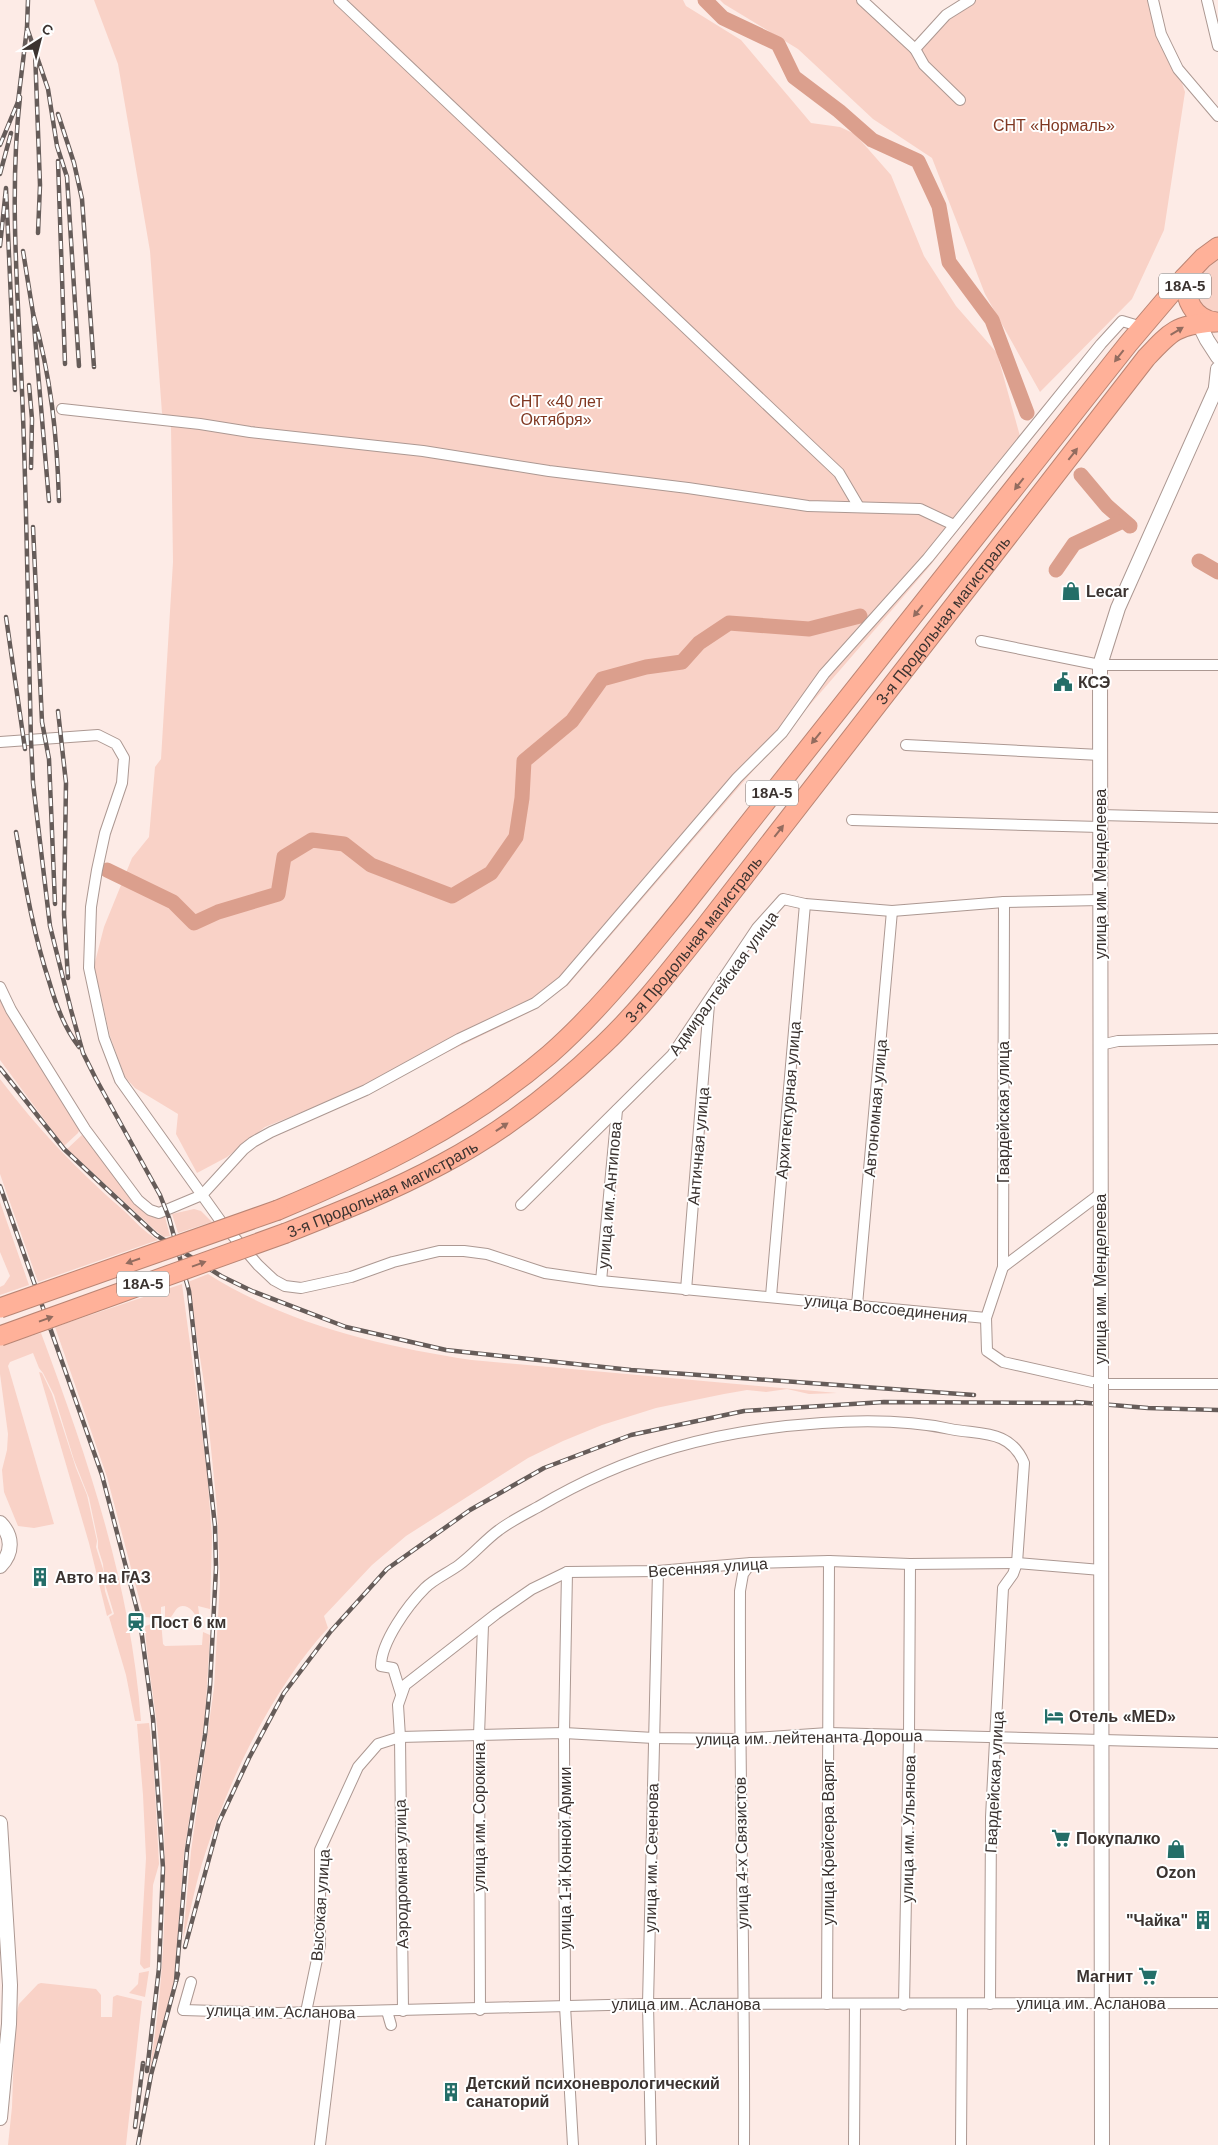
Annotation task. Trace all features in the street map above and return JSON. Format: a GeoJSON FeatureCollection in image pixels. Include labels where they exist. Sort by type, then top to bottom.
{"type":"FeatureCollection","features":[{"type":"Feature","properties":{"kind":"highway","name":"3-я Продольная магистраль"},"geometry":{"type":"LineString","coordinates":[[0,1308],[278,1210],[376,1167],[427,1141],[466,1117],[550,1054],[636,964],[1142,327],[1203,258],[1218,247]]}},
{"type":"Feature","properties":{"kind":"highway","name":"18А-5"},"geometry":{"type":"LineString","coordinates":[[1184,278],[1188,301],[1208,320]]}},
{"type":"Feature","properties":{"kind":"highway","name":"3-я Продольная магистраль"},"geometry":{"type":"LineString","coordinates":[[0,1336],[286,1233],[398,1186],[458,1155],[540,1100],[604,1044],[634,1013],[704,928],[1146,358],[1160,342],[1175,330],[1188,324],[1208,320]]}},
{"type":"Feature","properties":{"kind":"main road"},"geometry":{"type":"LineString","coordinates":[[1208,320],[1218,357]]}},
{"type":"Feature","properties":{"kind":"main road","name":"улица им. Менделеева"},"geometry":{"type":"LineString","coordinates":[[1101,1570],[1100,665],[1118,608],[1217,386],[1218,369]]}},
{"type":"Feature","properties":{"kind":"main road"},"geometry":{"type":"LineString","coordinates":[[0,1512],[10,1545],[9,1553],[0,1566]]}},
{"type":"Feature","properties":{"kind":"main road"},"geometry":{"type":"LineString","coordinates":[[1101,1570],[1102,2145]]}},
{"type":"Feature","properties":{"kind":"main road"},"geometry":{"type":"LineString","coordinates":[[0,1823],[10,1985],[9,2024],[0,2118]]}},
{"type":"Feature","properties":{"kind":"street"},"geometry":{"type":"LineString","coordinates":[[339,0],[840,473],[858,507]]}},
{"type":"Feature","properties":{"kind":"street"},"geometry":{"type":"LineString","coordinates":[[862,0],[915,48],[924,65],[960,100]]}},
{"type":"Feature","properties":{"kind":"street"},"geometry":{"type":"LineString","coordinates":[[915,48],[946,15],[970,0]]}},
{"type":"Feature","properties":{"kind":"street"},"geometry":{"type":"LineString","coordinates":[[1153,0],[1161,34],[1178,69],[1218,116]]}},
{"type":"Feature","properties":{"kind":"street"},"geometry":{"type":"LineString","coordinates":[[1207,0],[1218,46]]}},
{"type":"Feature","properties":{"kind":"street"},"geometry":{"type":"LineString","coordinates":[[0,987],[12,1010],[85,1129],[138,1200],[150,1210],[159,1213],[202,1195],[244,1149],[253,1142],[271,1132],[366,1090],[460,1039],[535,1003],[563,982],[737,778],[782,733],[824,674],[954,526],[1079,370],[1122,321],[1142,327]]}},
{"type":"Feature","properties":{"kind":"street"},"geometry":{"type":"LineString","coordinates":[[62,409],[423,451],[549,471],[688,488],[787,504],[920,509],[954,526]]}},
{"type":"Feature","properties":{"kind":"street"},"geometry":{"type":"LineString","coordinates":[[981,642],[1100,665],[1218,665]]}},
{"type":"Feature","properties":{"kind":"street","name":"улица Воссоединения"},"geometry":{"type":"LineString","coordinates":[[0,742],[98,735],[116,744],[124,758],[122,783],[106,833],[91,907],[89,968],[104,1038],[120,1080],[222,1223],[258,1265],[274,1280],[285,1286],[301,1288],[319,1285],[351,1277],[393,1262],[439,1251],[464,1251],[487,1254],[518,1266],[546,1273],[601,1281],[986,1318],[987,1351],[1003,1362],[1101,1384],[1218,1384]]}},
{"type":"Feature","properties":{"kind":"street"},"geometry":{"type":"LineString","coordinates":[[906,745],[1100,755]]}},
{"type":"Feature","properties":{"kind":"street"},"geometry":{"type":"LineString","coordinates":[[852,820],[1100,821],[1218,818]]}},
{"type":"Feature","properties":{"kind":"street","name":"Адмиралтейская улица"},"geometry":{"type":"LineString","coordinates":[[521,1205],[672,1055],[757,928],[783,900],[805,904],[892,911],[1004,902],[1100,900]]}},
{"type":"Feature","properties":{"kind":"street","name":"Гвардейская улица"},"geometry":{"type":"LineString","coordinates":[[986,1318],[1003,1267],[1004,902]]}},
{"type":"Feature","properties":{"kind":"street","name":"Архитектурная улица"},"geometry":{"type":"LineString","coordinates":[[771,1296],[805,904]]}},
{"type":"Feature","properties":{"kind":"street","name":"Автономная улица"},"geometry":{"type":"LineString","coordinates":[[858,1305],[892,911]]}},
{"type":"Feature","properties":{"kind":"street","name":"Античная улица"},"geometry":{"type":"LineString","coordinates":[[686,1290],[709,1002]]}},
{"type":"Feature","properties":{"kind":"street"},"geometry":{"type":"LineString","coordinates":[[1100,1045],[1118,1041],[1218,1040]]}},
{"type":"Feature","properties":{"kind":"street","name":"улица им. Антипова"},"geometry":{"type":"LineString","coordinates":[[601,1281],[617,1110]]}},
{"type":"Feature","properties":{"kind":"street"},"geometry":{"type":"LineString","coordinates":[[1003,1267],[1100,1194]]}},
{"type":"Feature","properties":{"kind":"street"},"geometry":{"type":"LineString","coordinates":[[400,1737],[398,1705],[401,1694],[393,1668],[381,1666],[381,1657],[401,1617],[426,1587],[460,1564],[499,1530],[569,1488],[610,1469],[659,1451],[709,1437],[795,1425],[854,1421],[918,1422],[971,1433],[989,1433],[1006,1440],[1020,1453],[1024,1463],[1017,1564]]}},
{"type":"Feature","properties":{"kind":"street","name":"Весенняя улица"},"geometry":{"type":"LineString","coordinates":[[401,1694],[404,1685],[496,1614],[532,1589],[567,1572],[658,1571],[751,1563],[829,1561],[910,1564],[1017,1564],[1101,1570]]}},
{"type":"Feature","properties":{"kind":"street","name":"улица Крейсера Варяг"},"geometry":{"type":"LineString","coordinates":[[827,2004],[829,1561]]}},
{"type":"Feature","properties":{"kind":"street","name":"улица 4-х Связистов"},"geometry":{"type":"LineString","coordinates":[[744,2145],[745,2003],[739,1739],[740,1591],[743,1574],[751,1563]]}},
{"type":"Feature","properties":{"kind":"street","name":"улица им. Ульянова"},"geometry":{"type":"LineString","coordinates":[[904,2004],[910,1564]]}},
{"type":"Feature","properties":{"kind":"street","name":"Гвардейская улица"},"geometry":{"type":"LineString","coordinates":[[990,2004],[990,1817],[996,1738],[1003,1588],[1013,1574],[1017,1564]]}},
{"type":"Feature","properties":{"kind":"street","name":"улица им. Сеченова"},"geometry":{"type":"LineString","coordinates":[[651,2145],[648,2004],[658,1571]]}},
{"type":"Feature","properties":{"kind":"street","name":"улица 1-й Конной Армии"},"geometry":{"type":"LineString","coordinates":[[567,1572],[564,1733],[565,2006],[573,2145]]}},
{"type":"Feature","properties":{"kind":"street","name":"улица им. Сорокина"},"geometry":{"type":"LineString","coordinates":[[480,2010],[479,1735],[483,1625]]}},
{"type":"Feature","properties":{"kind":"street","name":"улица им. лейтенанта Дороша"},"geometry":{"type":"LineString","coordinates":[[400,1737],[564,1733],[654,1738],[739,1739],[828,1733],[1101,1741],[1218,1742]]}},
{"type":"Feature","properties":{"kind":"street","name":"Аэродромная улица"},"geometry":{"type":"LineString","coordinates":[[400,1737],[403,2011]]}},
{"type":"Feature","properties":{"kind":"street","name":"Высокая улица"},"geometry":{"type":"LineString","coordinates":[[306,2012],[320,1945],[320,1850],[358,1767],[378,1744],[400,1737]]}},
{"type":"Feature","properties":{"kind":"street","name":"улица им. Асланова"},"geometry":{"type":"LineString","coordinates":[[191,1982],[183,2010],[278,2014],[648,2004],[1218,2003]]}},
{"type":"Feature","properties":{"kind":"street"},"geometry":{"type":"LineString","coordinates":[[854,2145],[855,2004]]}},
{"type":"Feature","properties":{"kind":"street"},"geometry":{"type":"LineString","coordinates":[[961,2145],[962,2004]]}},
{"type":"Feature","properties":{"kind":"street"},"geometry":{"type":"LineString","coordinates":[[387,2011],[391,2025]]}},
{"type":"Feature","properties":{"kind":"street"},"geometry":{"type":"LineString","coordinates":[[320,2145],[336,2013]]}},
{"type":"Feature","properties":{"kind":"green space","name":"СНТ «40 лет Октября»"},"geometry":{"type":"Polygon","coordinates":[[[94,0],[683,0],[686,6],[741,40],[811,123],[840,127],[855,134],[891,175],[924,256],[956,306],[997,353],[1023,447],[929,567],[568,985],[528,1013],[431,1060],[265,1127],[227,1157],[197,1173],[176,1134],[178,1114],[135,1088],[125,1077],[110,1036],[94,966],[104,927],[132,858],[149,837],[155,767],[161,759],[173,562],[171,426],[162,413],[150,251],[118,64],[94,0]]]}},
{"type":"Feature","properties":{"kind":"green space","name":"СНТ «Нормаль»"},"geometry":{"type":"Polygon","coordinates":[[[720,0],[862,0],[909,46],[971,0],[1154,0],[1185,92],[1164,230],[1132,299],[1040,392],[985,294],[932,158],[873,119],[798,49],[720,0]]]}},
{"type":"Feature","properties":{"kind":"green space"},"geometry":{"type":"Polygon","coordinates":[[[1218,257],[1218,317],[1197,306],[1193,280],[1218,257]]]}},
{"type":"Feature","properties":{"kind":"green space"},"geometry":{"type":"Polygon","coordinates":[[[0,994],[80,1129],[64,1146],[0,1060],[0,994]]]}},
{"type":"Feature","properties":{"kind":"green space"},"geometry":{"type":"Polygon","coordinates":[[[0,1079],[28,1115],[74,1164],[144,1230],[158,1240],[38,1282],[0,1174],[0,1079]]]}},
{"type":"Feature","properties":{"kind":"green space"},"geometry":{"type":"Polygon","coordinates":[[[82,1135],[86,1136],[157,1217],[165,1217],[170,1236],[164,1237],[156,1231],[67,1149],[82,1135]]]}},
{"type":"Feature","properties":{"kind":"green space"},"geometry":{"type":"Polygon","coordinates":[[[0,1202],[29,1285],[0,1295],[0,1287],[4,1285],[10,1276],[0,1252],[0,1202]]]}},
{"type":"Feature","properties":{"kind":"green space"},"geometry":{"type":"Polygon","coordinates":[[[194,1209],[201,1211],[212,1222],[178,1233],[172,1214],[194,1209]]]}},
{"type":"Feature","properties":{"kind":"green space"},"geometry":{"type":"Polygon","coordinates":[[[208,1274],[270,1307],[335,1330],[403,1348],[472,1360],[837,1393],[809,1394],[787,1389],[766,1392],[747,1390],[656,1408],[602,1425],[528,1458],[406,1536],[372,1565],[324,1616],[328,1628],[289,1678],[255,1735],[240,1764],[215,1825],[202,1864],[183,1939],[191,1851],[214,1688],[220,1582],[217,1508],[205,1389],[188,1282],[208,1274]]]}},
{"type":"Feature","properties":{"kind":"green space"},"geometry":{"type":"Polygon","coordinates":[[[182,1284],[207,1470],[212,1537],[210,1609],[198,1606],[200,1621],[197,1620],[191,1609],[185,1606],[179,1607],[171,1617],[165,1617],[165,1606],[161,1607],[161,1618],[144,1617],[107,1477],[55,1327],[182,1284]]]}},
{"type":"Feature","properties":{"kind":"green space"},"geometry":{"type":"Polygon","coordinates":[[[41,1333],[75,1428],[105,1524],[128,1621],[141,1721],[135,1721],[126,1675],[109,1617],[114,1614],[105,1584],[103,1564],[98,1548],[89,1498],[74,1460],[54,1395],[33,1353],[10,1362],[8,1366],[54,1524],[34,1528],[18,1526],[4,1492],[2,1470],[7,1450],[8,1434],[0,1374],[0,1345],[41,1333]]]}},
{"type":"Feature","properties":{"kind":"green space"},"geometry":{"type":"Polygon","coordinates":[[[39,1372],[42,1373],[52,1394],[76,1468],[87,1495],[97,1541],[96,1547],[103,1569],[105,1591],[112,1613],[107,1616],[89,1543],[39,1372]]]}},
{"type":"Feature","properties":{"kind":"green space"},"geometry":{"type":"Polygon","coordinates":[[[161,1621],[163,1644],[165,1646],[202,1645],[203,1632],[210,1635],[205,1719],[184,1853],[174,1983],[149,2072],[160,1991],[165,1909],[165,1869],[159,1746],[145,1626],[161,1621]]]}},
{"type":"Feature","properties":{"kind":"green space"},"geometry":{"type":"Polygon","coordinates":[[[149,1723],[153,1754],[159,1864],[153,1885],[150,1967],[144,1969],[140,1964],[146,1858],[137,1724],[149,1723]]]}},
{"type":"Feature","properties":{"kind":"green space"},"geometry":{"type":"Polygon","coordinates":[[[149,1971],[145,1997],[129,1993],[138,1984],[139,1973],[149,1971]]]}},
{"type":"Feature","properties":{"kind":"green space"},"geometry":{"type":"Polygon","coordinates":[[[41,1983],[96,1989],[101,1995],[101,2017],[112,2017],[113,1997],[117,1995],[142,2001],[126,2145],[8,2145],[12,2107],[15,2020],[19,2004],[41,1983]]]}},
{"type":"Feature","properties":{"kind":"waterway"},"geometry":{"type":"LineString","coordinates":[[705,0],[723,18],[778,44],[794,77],[839,111],[872,140],[918,161],[939,206],[949,262],[992,320],[1027,413]]}},
{"type":"Feature","properties":{"kind":"waterway"},"geometry":{"type":"LineString","coordinates":[[1081,475],[1107,506],[1130,526]]}},
{"type":"Feature","properties":{"kind":"waterway"},"geometry":{"type":"LineString","coordinates":[[1056,570],[1074,544],[1123,521]]}},
{"type":"Feature","properties":{"kind":"waterway"},"geometry":{"type":"LineString","coordinates":[[1199,561],[1218,572]]}},
{"type":"Feature","properties":{"kind":"waterway"},"geometry":{"type":"LineString","coordinates":[[107,870],[173,902],[194,923],[218,912],[278,894],[284,857],[312,840],[344,844],[371,865],[452,896],[491,873],[516,837],[522,798],[524,761],[572,721],[602,679],[646,667],[682,662],[699,643],[729,623],[809,629],[860,616]]}},
{"type":"Feature","properties":{"kind":"railway"},"geometry":{"type":"LineString","coordinates":[[18,102],[27,28],[28,0]]}},
{"type":"Feature","properties":{"kind":"railway"},"geometry":{"type":"LineString","coordinates":[[27,28],[35,51],[40,185],[38,233]]}},
{"type":"Feature","properties":{"kind":"railway"},"geometry":{"type":"LineString","coordinates":[[35,51],[48,89],[57,146],[67,177],[79,366]]}},
{"type":"Feature","properties":{"kind":"railway"},"geometry":{"type":"LineString","coordinates":[[0,145],[20,97],[15,170],[15,244],[25,478],[31,740],[33,783],[50,926],[83,1053],[160,1195],[169,1218],[189,1291],[215,1526],[216,1568],[210,1686],[205,1735],[187,1850],[176,1981]]}},
{"type":"Feature","properties":{"kind":"railway"},"geometry":{"type":"LineString","coordinates":[[58,114],[74,163],[82,199],[94,367]]}},
{"type":"Feature","properties":{"kind":"railway"},"geometry":{"type":"LineString","coordinates":[[0,174],[11,133]]}},
{"type":"Feature","properties":{"kind":"railway"},"geometry":{"type":"LineString","coordinates":[[58,161],[65,364]]}},
{"type":"Feature","properties":{"kind":"railway"},"geometry":{"type":"LineString","coordinates":[[0,246],[6,188],[15,390]]}},
{"type":"Feature","properties":{"kind":"railway"},"geometry":{"type":"LineString","coordinates":[[23,251],[33,313]]}},
{"type":"Feature","properties":{"kind":"railway"},"geometry":{"type":"LineString","coordinates":[[49,501],[33,313],[49,383],[57,452],[59,501]]}},
{"type":"Feature","properties":{"kind":"railway"},"geometry":{"type":"LineString","coordinates":[[29,385],[32,419],[31,468]]}},
{"type":"Feature","properties":{"kind":"railway"},"geometry":{"type":"LineString","coordinates":[[33,527],[42,722],[49,759],[55,904]]}},
{"type":"Feature","properties":{"kind":"railway"},"geometry":{"type":"LineString","coordinates":[[6,617],[25,749]]}},
{"type":"Feature","properties":{"kind":"railway"},"geometry":{"type":"LineString","coordinates":[[58,711],[66,783],[64,914],[68,978]]}},
{"type":"Feature","properties":{"kind":"railway"},"geometry":{"type":"LineString","coordinates":[[16,832],[30,908],[43,963],[61,1016],[79,1047]]}},
{"type":"Feature","properties":{"kind":"railway"},"geometry":{"type":"LineString","coordinates":[[0,1068],[64,1149],[156,1235],[221,1276],[252,1291],[346,1327],[446,1350],[631,1370],[974,1395]]}},
{"type":"Feature","properties":{"kind":"railway"},"geometry":{"type":"LineString","coordinates":[[0,1186],[102,1475],[140,1621],[153,1719],[163,1868],[159,1968],[147,2071]]}},
{"type":"Feature","properties":{"kind":"railway"},"geometry":{"type":"LineString","coordinates":[[185,1947],[219,1822],[249,1758],[284,1693],[331,1631],[387,1569],[470,1510],[544,1468],[631,1435],[744,1411],[884,1402],[1083,1403]]}},
{"type":"Feature","properties":{"kind":"railway"},"geometry":{"type":"LineString","coordinates":[[1076,1402],[1148,1408],[1218,1410]]}},
{"type":"Feature","properties":{"kind":"railway"},"geometry":{"type":"LineString","coordinates":[[138,2145],[151,2075],[178,1974]]}},
{"type":"Feature","properties":{"kind":"railway"},"geometry":{"type":"LineString","coordinates":[[135,2127],[143,2063]]}},
{"type":"Feature","properties":{"kind":"place","name":"Lecar"},"geometry":{"type":"Point","coordinates":[1071,591]}},
{"type":"Feature","properties":{"kind":"place","name":"КСЭ"},"geometry":{"type":"Point","coordinates":[1063,682]}},
{"type":"Feature","properties":{"kind":"place","name":"Авто на ГАЗ"},"geometry":{"type":"Point","coordinates":[40,1577]}},
{"type":"Feature","properties":{"kind":"place","name":"Пост 6 км"},"geometry":{"type":"Point","coordinates":[136,1622]}},
{"type":"Feature","properties":{"kind":"place","name":"Отель «MED»"},"geometry":{"type":"Point","coordinates":[1054,1716]}},
{"type":"Feature","properties":{"kind":"place","name":"Покупалко"},"geometry":{"type":"Point","coordinates":[1061,1838]}},
{"type":"Feature","properties":{"kind":"place","name":"Ozon"},"geometry":{"type":"Point","coordinates":[1176,1849]}},
{"type":"Feature","properties":{"kind":"place","name":"\"Чайка\""},"geometry":{"type":"Point","coordinates":[1203,1920]}},
{"type":"Feature","properties":{"kind":"place","name":"Магнит"},"geometry":{"type":"Point","coordinates":[1148,1976]}},
{"type":"Feature","properties":{"kind":"place","name":"Детский психоневрологический санаторий"},"geometry":{"type":"Point","coordinates":[451,2092]}}]}
